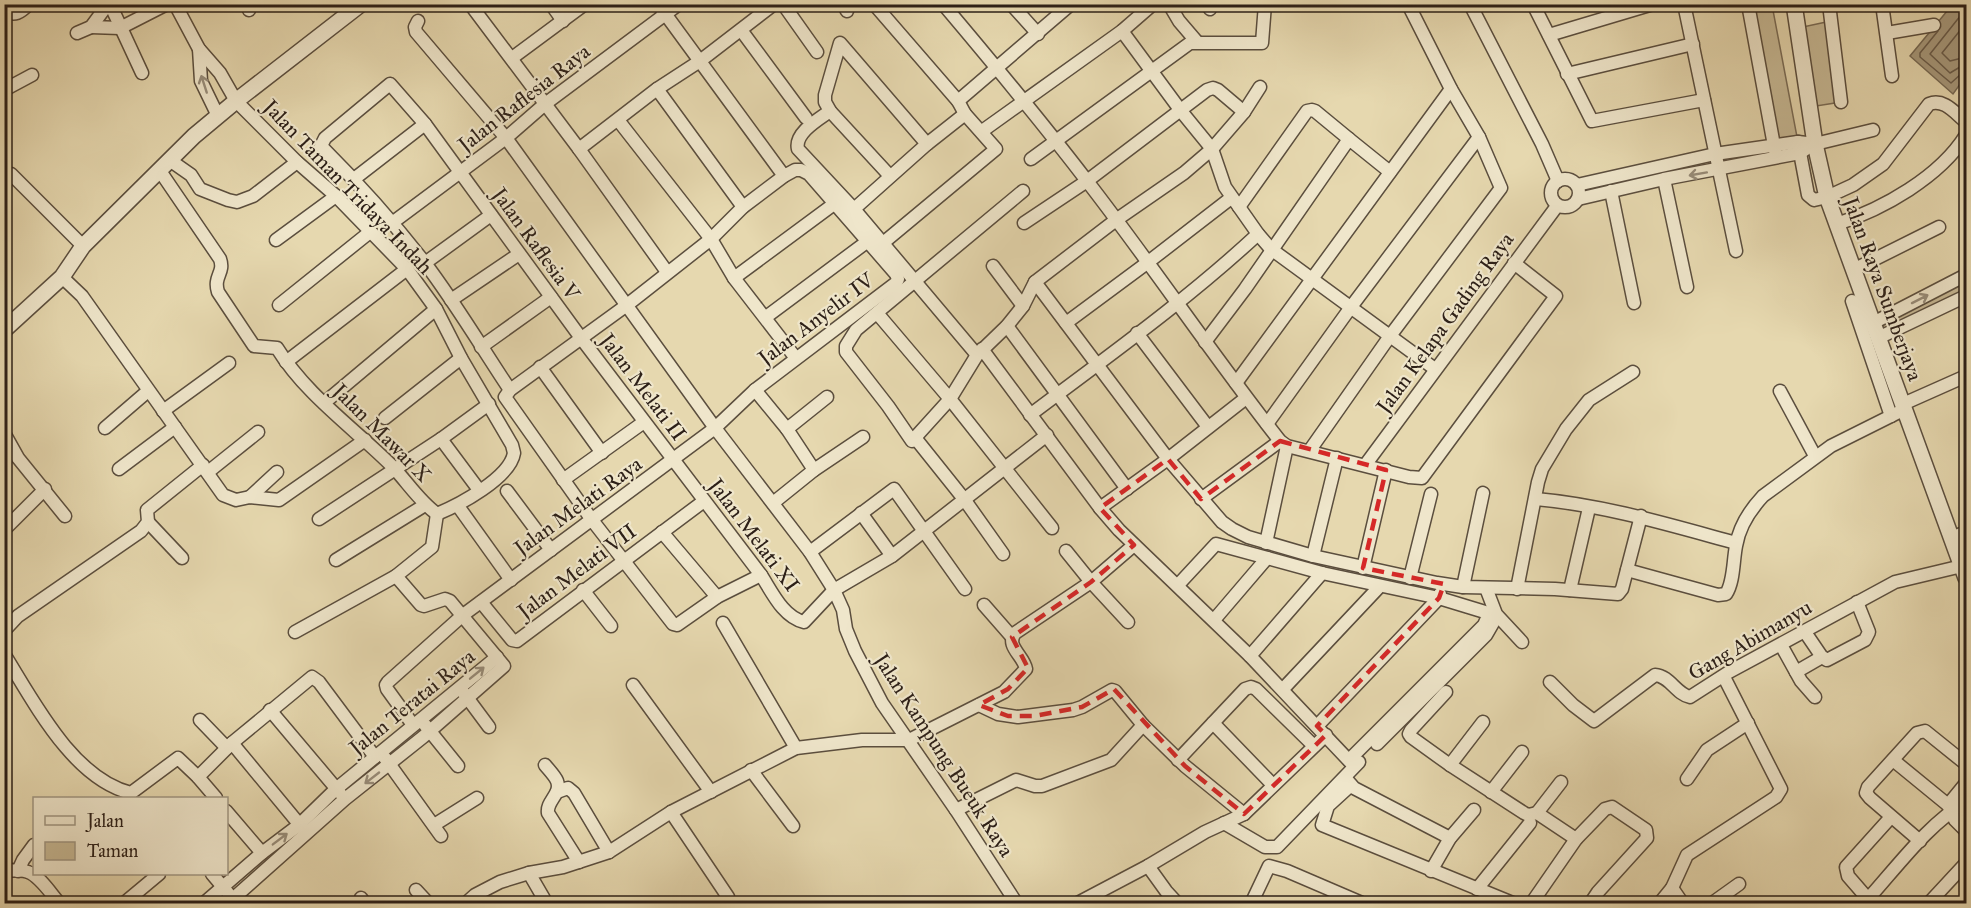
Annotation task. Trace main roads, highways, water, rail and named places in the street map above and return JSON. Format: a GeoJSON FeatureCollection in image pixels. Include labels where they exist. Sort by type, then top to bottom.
{"type":"FeatureCollection","features":[{"type":"Feature","properties":{"kind":"water"},"geometry":{"type":"Polygon","coordinates":[[[1952,5],[1966,5],[1966,76],[1953,94],[1910,56],[1952,5]]]}}]}
